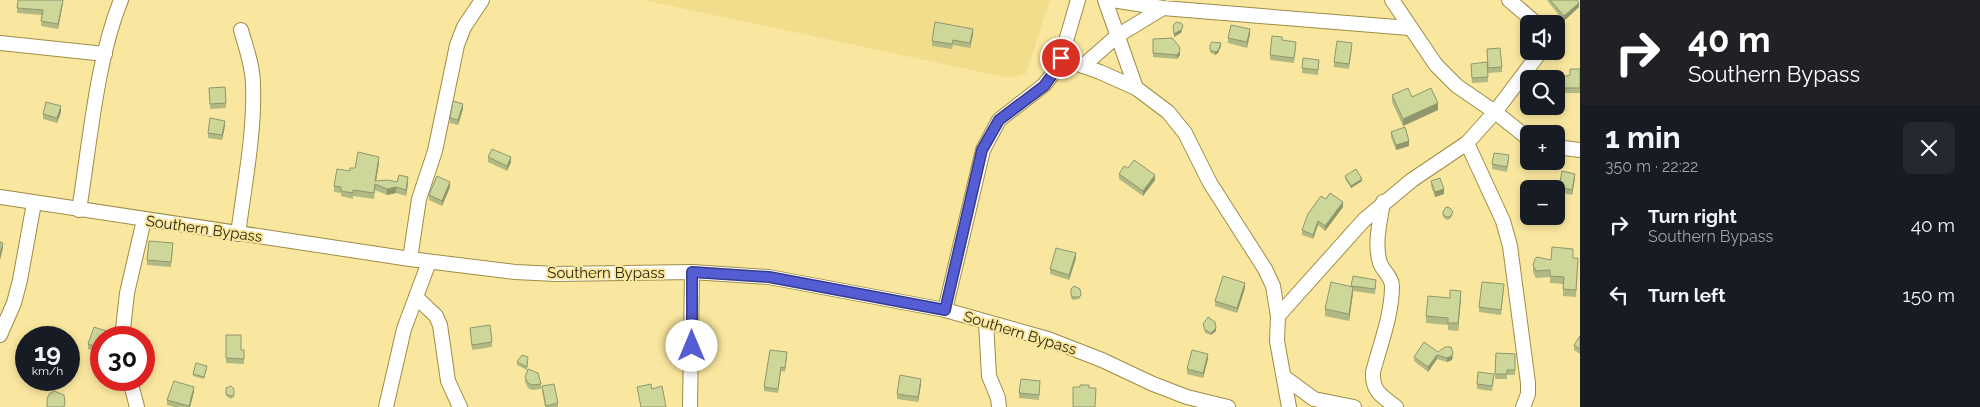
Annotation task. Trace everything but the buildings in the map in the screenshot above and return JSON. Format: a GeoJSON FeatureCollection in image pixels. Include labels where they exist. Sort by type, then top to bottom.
{"type":"FeatureCollection","features":[{"type":"Feature","properties":{"kind":"street"},"geometry":{"type":"LineString","coordinates":[[79,210],[111,24],[121,0]]}},
{"type":"Feature","properties":{"kind":"street"},"geometry":{"type":"LineString","coordinates":[[410,259],[420,199],[435,151],[457,45],[464,27],[482,0]]}},
{"type":"Feature","properties":{"kind":"street"},"geometry":{"type":"LineString","coordinates":[[945,310],[982,150],[999,120],[1044,86],[1055,71],[1061,58],[1078,0]]}},
{"type":"Feature","properties":{"kind":"street"},"geometry":{"type":"LineString","coordinates":[[1105,0],[1136,88]]}},
{"type":"Feature","properties":{"kind":"street"},"geometry":{"type":"LineString","coordinates":[[1112,0],[1163,8],[1409,28]]}},
{"type":"Feature","properties":{"kind":"street"},"geometry":{"type":"LineString","coordinates":[[1392,0],[1409,28],[1436,65],[1457,86],[1520,132]]}},
{"type":"Feature","properties":{"kind":"street"},"geometry":{"type":"LineString","coordinates":[[1509,0],[1526,15]]}},
{"type":"Feature","properties":{"kind":"street"},"geometry":{"type":"LineString","coordinates":[[1084,66],[1117,36],[1163,8]]}},
{"type":"Feature","properties":{"kind":"street"},"geometry":{"type":"LineString","coordinates":[[238,234],[251,132],[254,85],[250,60],[241,30]]}},
{"type":"Feature","properties":{"kind":"street"},"geometry":{"type":"LineString","coordinates":[[0,43],[105,54]]}},
{"type":"Feature","properties":{"kind":"street"},"geometry":{"type":"LineString","coordinates":[[1061,58],[1136,88],[1168,112],[1184,133],[1210,183],[1265,269],[1273,286],[1278,316],[1277,341],[1289,407]]}},
{"type":"Feature","properties":{"kind":"street"},"geometry":{"type":"LineString","coordinates":[[1278,316],[1354,230],[1383,202],[1467,142],[1495,112],[1534,60]]}},
{"type":"Feature","properties":{"kind":"street"},"geometry":{"type":"LineString","coordinates":[[1467,142],[1503,221],[1510,246],[1528,383],[1528,394],[1523,407]]}},
{"type":"Feature","properties":{"kind":"street"},"geometry":{"type":"LineString","coordinates":[[1565,148],[1580,150]]}},
{"type":"Feature","properties":{"kind":"street","name":"Southern Bypass"},"geometry":{"type":"LineString","coordinates":[[0,197],[429,262],[515,272],[556,274],[692,272],[769,277],[945,310],[1071,347],[1202,404],[1228,407]]}},
{"type":"Feature","properties":{"kind":"street"},"geometry":{"type":"LineString","coordinates":[[1383,202],[1377,235],[1378,254],[1381,266],[1390,278],[1392,287],[1373,372],[1373,383],[1375,389],[1396,407]]}},
{"type":"Feature","properties":{"kind":"street"},"geometry":{"type":"LineString","coordinates":[[0,336],[14,303],[20,280],[34,203]]}},
{"type":"Feature","properties":{"kind":"street"},"geometry":{"type":"LineString","coordinates":[[123,326],[127,293],[144,220]]}},
{"type":"Feature","properties":{"kind":"street"},"geometry":{"type":"LineString","coordinates":[[386,407],[404,329],[429,262]]}},
{"type":"Feature","properties":{"kind":"street"},"geometry":{"type":"LineString","coordinates":[[690,407],[692,272]]}},
{"type":"Feature","properties":{"kind":"street"},"geometry":{"type":"LineString","coordinates":[[416,297],[438,320],[448,381],[460,407]]}},
{"type":"Feature","properties":{"kind":"street"},"geometry":{"type":"LineString","coordinates":[[986,322],[989,376],[998,398],[999,407]]}},
{"type":"Feature","properties":{"kind":"street"},"geometry":{"type":"LineString","coordinates":[[1284,377],[1314,399],[1354,407]]}},
{"type":"Feature","properties":{"kind":"street"},"geometry":{"type":"LineString","coordinates":[[133,391],[137,407]]}},
{"type":"Feature","properties":{"kind":"shaded area"},"geometry":{"type":"Polygon","coordinates":[[[643,0],[1050,0],[1026,74],[1009,78],[643,0]]]}},
{"type":"Feature","properties":{"kind":"route"},"geometry":{"type":"LineString","coordinates":[[692,346],[692,272],[746,274],[769,277],[945,310],[982,150],[999,120],[1044,86],[1055,71],[1061,58]]}}]}
